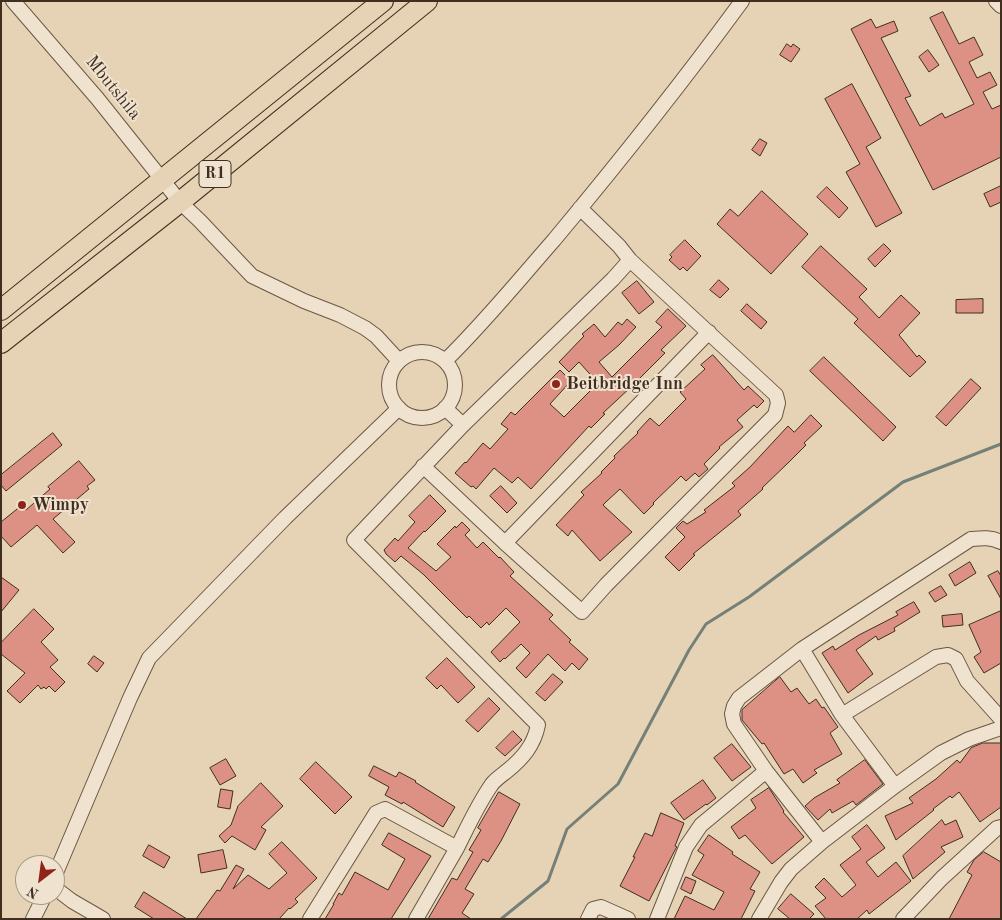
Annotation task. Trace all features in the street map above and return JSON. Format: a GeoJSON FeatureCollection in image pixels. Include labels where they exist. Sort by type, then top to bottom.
{"type":"FeatureCollection","features":[{"type":"Feature","properties":{"kind":"highway","name":"R1"},"geometry":{"type":"LineString","coordinates":[[1,310],[383,1]]}},
{"type":"Feature","properties":{"kind":"highway","name":"R1"},"geometry":{"type":"LineString","coordinates":[[1,343],[180,202],[427,1]]}},
{"type":"Feature","properties":{"kind":"street","name":"Mbutshila"},"geometry":{"type":"LineString","coordinates":[[13,1],[72,68],[180,202],[252,276],[304,301],[340,315],[364,328],[376,336],[399,361]]}},
{"type":"Feature","properties":{"kind":"street"},"geometry":{"type":"LineString","coordinates":[[445,361],[481,325],[580,208],[669,98],[742,1]]}},
{"type":"Feature","properties":{"kind":"street"},"geometry":{"type":"LineString","coordinates":[[996,1],[1001,6]]}},
{"type":"Feature","properties":{"kind":"street"},"geometry":{"type":"LineString","coordinates":[[423,466],[582,612],[606,585],[775,415],[778,403],[776,395],[630,260],[619,246],[580,208]]}},
{"type":"Feature","properties":{"kind":"street"},"geometry":{"type":"LineString","coordinates":[[416,919],[483,798],[494,781],[528,751],[535,738],[538,725],[354,540],[463,425],[613,279],[630,260]]}},
{"type":"Feature","properties":{"kind":"street"},"geometry":{"type":"LineString","coordinates":[[505,543],[709,332]]}},
{"type":"Feature","properties":{"kind":"street"},"geometry":{"type":"LineString","coordinates":[[418,352],[433,354],[445,361],[453,374],[455,388],[446,408],[433,416],[418,417],[411,416],[399,408],[391,396],[389,388],[391,374],[399,361],[418,352]]}},
{"type":"Feature","properties":{"kind":"street"},"geometry":{"type":"LineString","coordinates":[[63,855],[149,658],[285,518],[399,408]]}},
{"type":"Feature","properties":{"kind":"street"},"geometry":{"type":"LineString","coordinates":[[446,408],[463,425]]}},
{"type":"Feature","properties":{"kind":"street"},"geometry":{"type":"LineString","coordinates":[[822,842],[766,772],[734,724],[732,714],[734,706],[739,698],[802,649],[971,540],[984,537],[994,538],[1001,542]]}},
{"type":"Feature","properties":{"kind":"street"},"geometry":{"type":"LineString","coordinates":[[802,649],[842,715],[895,786]]}},
{"type":"Feature","properties":{"kind":"street"},"geometry":{"type":"LineString","coordinates":[[842,715],[936,657],[948,654],[956,659],[967,681],[1001,719]]}},
{"type":"Feature","properties":{"kind":"street"},"geometry":{"type":"LineString","coordinates":[[759,919],[791,869],[822,842],[942,753],[969,739],[1001,728]]}},
{"type":"Feature","properties":{"kind":"street"},"geometry":{"type":"LineString","coordinates":[[657,919],[686,847],[701,825],[766,772]]}},
{"type":"Feature","properties":{"kind":"street"},"geometry":{"type":"LineString","coordinates":[[310,919],[376,813],[380,810],[389,810],[457,848]]}},
{"type":"Feature","properties":{"kind":"street"},"geometry":{"type":"LineString","coordinates":[[903,919],[942,878],[997,828],[1001,827]]}},
{"type":"Feature","properties":{"kind":"street"},"geometry":{"type":"LineString","coordinates":[[65,896],[103,919]]}},
{"type":"Feature","properties":{"kind":"street"},"geometry":{"type":"LineString","coordinates":[[33,919],[40,905]]}},
{"type":"Feature","properties":{"kind":"street"},"geometry":{"type":"LineString","coordinates":[[588,919],[594,909],[601,907],[628,919]]}},
{"type":"Feature","properties":{"kind":"building"},"geometry":{"type":"Polygon","coordinates":[[[943,12],[959,44],[974,37],[983,55],[969,62],[977,78],[990,72],[997,85],[983,92],[992,109],[1001,105],[1001,157],[933,190],[851,29],[871,19],[876,28],[894,21],[898,31],[881,38],[911,96],[905,98],[920,126],[942,113],[945,118],[974,104],[930,18],[943,12]]]}},
{"type":"Feature","properties":{"kind":"building"},"geometry":{"type":"Polygon","coordinates":[[[787,44],[791,47],[793,44],[800,49],[791,62],[780,55],[787,44]]]}},
{"type":"Feature","properties":{"kind":"building"},"geometry":{"type":"Polygon","coordinates":[[[928,50],[939,65],[929,72],[919,57],[928,50]]]}},
{"type":"Feature","properties":{"kind":"building"},"geometry":{"type":"Polygon","coordinates":[[[852,84],[881,138],[866,147],[902,213],[876,227],[846,172],[860,164],[825,99],[852,84]]]}},
{"type":"Feature","properties":{"kind":"building"},"geometry":{"type":"Polygon","coordinates":[[[760,139],[767,143],[760,156],[752,150],[760,139]]]}},
{"type":"Feature","properties":{"kind":"building"},"geometry":{"type":"Polygon","coordinates":[[[1001,186],[1001,202],[990,207],[984,194],[1001,186]]]}},
{"type":"Feature","properties":{"kind":"building"},"geometry":{"type":"Polygon","coordinates":[[[827,187],[848,208],[839,218],[817,197],[827,187]]]}},
{"type":"Feature","properties":{"kind":"building"},"geometry":{"type":"Polygon","coordinates":[[[762,191],[808,234],[771,274],[717,224],[730,209],[738,216],[762,191]]]}},
{"type":"Feature","properties":{"kind":"building"},"geometry":{"type":"Polygon","coordinates":[[[685,240],[701,256],[687,271],[683,267],[680,270],[669,260],[672,257],[670,255],[685,240]]]}},
{"type":"Feature","properties":{"kind":"building"},"geometry":{"type":"Polygon","coordinates":[[[884,244],[891,251],[875,267],[868,259],[884,244]]]}},
{"type":"Feature","properties":{"kind":"building"},"geometry":{"type":"Polygon","coordinates":[[[821,246],[867,289],[859,297],[879,318],[901,295],[920,313],[899,335],[917,357],[919,355],[926,362],[910,377],[854,323],[858,319],[802,267],[821,246]]]}},
{"type":"Feature","properties":{"kind":"building"},"geometry":{"type":"Polygon","coordinates":[[[719,280],[729,289],[720,298],[710,290],[719,280]]]}},
{"type":"Feature","properties":{"kind":"building"},"geometry":{"type":"Polygon","coordinates":[[[637,281],[654,302],[639,314],[622,293],[637,281]]]}},
{"type":"Feature","properties":{"kind":"building"},"geometry":{"type":"Polygon","coordinates":[[[983,299],[983,313],[956,313],[956,300],[983,299]]]}},
{"type":"Feature","properties":{"kind":"building"},"geometry":{"type":"Polygon","coordinates":[[[747,304],[767,322],[761,329],[741,311],[747,304]]]}},
{"type":"Feature","properties":{"kind":"building"},"geometry":{"type":"Polygon","coordinates":[[[668,309],[686,326],[661,350],[665,353],[603,413],[605,414],[591,428],[589,426],[531,489],[518,477],[512,483],[494,468],[476,489],[455,473],[483,443],[490,449],[508,429],[501,424],[511,412],[515,415],[560,370],[571,381],[550,404],[564,417],[591,390],[597,382],[579,362],[569,372],[559,362],[584,336],[582,334],[594,324],[605,337],[618,322],[622,325],[627,319],[636,327],[599,362],[612,377],[662,327],[656,322],[668,309]]]}},
{"type":"Feature","properties":{"kind":"building"},"geometry":{"type":"Polygon","coordinates":[[[713,355],[744,390],[748,386],[764,401],[757,408],[754,405],[737,420],[743,427],[719,447],[704,464],[708,469],[699,477],[695,473],[686,481],[681,476],[644,514],[620,489],[607,501],[603,505],[632,532],[600,561],[572,530],[568,536],[556,525],[584,495],[581,492],[602,473],[615,458],[614,456],[638,433],[650,418],[659,426],[686,399],[680,392],[705,369],[701,365],[713,355]]]}},
{"type":"Feature","properties":{"kind":"building"},"geometry":{"type":"Polygon","coordinates":[[[824,357],[896,427],[883,441],[810,371],[824,357]]]}},
{"type":"Feature","properties":{"kind":"building"},"geometry":{"type":"Polygon","coordinates":[[[971,379],[981,388],[946,426],[936,417],[971,379]]]}},
{"type":"Feature","properties":{"kind":"building"},"geometry":{"type":"Polygon","coordinates":[[[811,415],[822,426],[804,443],[806,445],[763,489],[738,511],[741,515],[693,554],[695,555],[679,571],[665,557],[685,537],[676,528],[683,521],[687,524],[706,512],[704,510],[735,486],[732,483],[750,467],[788,426],[794,432],[811,415]]]}},
{"type":"Feature","properties":{"kind":"building"},"geometry":{"type":"Polygon","coordinates":[[[53,433],[62,445],[6,491],[1,485],[1,475],[53,433]]]}},
{"type":"Feature","properties":{"kind":"building"},"geometry":{"type":"Polygon","coordinates":[[[79,461],[95,480],[87,486],[89,489],[53,519],[75,542],[63,553],[37,525],[11,547],[1,536],[1,522],[22,505],[26,510],[50,489],[48,487],[79,461]]]}},
{"type":"Feature","properties":{"kind":"building"},"geometry":{"type":"Polygon","coordinates":[[[501,486],[517,503],[507,513],[490,496],[501,486]]]}},
{"type":"Feature","properties":{"kind":"building"},"geometry":{"type":"Polygon","coordinates":[[[430,495],[446,511],[408,548],[436,571],[451,557],[437,544],[455,526],[456,528],[462,522],[470,530],[465,535],[477,548],[483,542],[500,557],[514,572],[510,576],[553,615],[549,619],[571,640],[569,642],[588,659],[579,670],[572,663],[565,671],[548,654],[526,678],[516,668],[530,653],[521,644],[500,662],[491,652],[520,622],[506,608],[489,625],[487,622],[481,628],[469,616],[467,618],[423,574],[401,556],[395,562],[386,554],[384,550],[395,538],[398,541],[415,522],[409,516],[430,495]]]}},
{"type":"Feature","properties":{"kind":"building"},"geometry":{"type":"Polygon","coordinates":[[[970,562],[976,573],[955,586],[949,575],[970,562]]]}},
{"type":"Feature","properties":{"kind":"building"},"geometry":{"type":"Polygon","coordinates":[[[998,571],[1001,576],[1001,599],[988,576],[998,571]]]}},
{"type":"Feature","properties":{"kind":"building"},"geometry":{"type":"Polygon","coordinates":[[[1,577],[19,590],[1,612],[1,577]]]}},
{"type":"Feature","properties":{"kind":"building"},"geometry":{"type":"Polygon","coordinates":[[[941,586],[947,595],[935,602],[929,593],[941,586]]]}},
{"type":"Feature","properties":{"kind":"building"},"geometry":{"type":"Polygon","coordinates":[[[914,602],[920,612],[894,628],[895,631],[878,640],[876,636],[856,650],[873,674],[848,693],[822,653],[833,646],[835,650],[898,615],[896,612],[914,602]]]}},
{"type":"Feature","properties":{"kind":"building"},"geometry":{"type":"Polygon","coordinates":[[[34,609],[54,629],[41,642],[58,660],[50,667],[65,682],[55,692],[49,686],[46,689],[44,687],[41,689],[38,685],[20,703],[7,691],[25,673],[1,654],[1,643],[34,609]]]}},
{"type":"Feature","properties":{"kind":"building"},"geometry":{"type":"Polygon","coordinates":[[[1001,611],[1001,663],[984,673],[974,657],[981,652],[969,625],[1001,611]]]}},
{"type":"Feature","properties":{"kind":"building"},"geometry":{"type":"Polygon","coordinates":[[[962,614],[963,625],[943,627],[942,616],[962,614]]]}},
{"type":"Feature","properties":{"kind":"building"},"geometry":{"type":"Polygon","coordinates":[[[94,656],[104,663],[97,672],[88,664],[94,656]]]}},
{"type":"Feature","properties":{"kind":"building"},"geometry":{"type":"Polygon","coordinates":[[[447,658],[475,687],[458,703],[441,685],[437,689],[426,678],[447,658]]]}},
{"type":"Feature","properties":{"kind":"building"},"geometry":{"type":"Polygon","coordinates":[[[553,674],[563,682],[545,701],[536,693],[553,674]]]}},
{"type":"Feature","properties":{"kind":"building"},"geometry":{"type":"Polygon","coordinates":[[[780,677],[791,692],[797,688],[809,704],[816,699],[838,727],[830,733],[842,754],[814,770],[817,773],[803,783],[793,769],[784,774],[764,743],[762,744],[742,720],[742,710],[780,677]]]}},
{"type":"Feature","properties":{"kind":"building"},"geometry":{"type":"Polygon","coordinates":[[[489,698],[500,709],[478,732],[466,721],[489,698]]]}},
{"type":"Feature","properties":{"kind":"building"},"geometry":{"type":"Polygon","coordinates":[[[513,731],[522,740],[505,756],[496,748],[513,731]]]}},
{"type":"Feature","properties":{"kind":"building"},"geometry":{"type":"Polygon","coordinates":[[[983,743],[1001,743],[1001,807],[980,822],[959,792],[952,798],[950,796],[896,840],[885,816],[913,803],[909,798],[936,779],[957,760],[960,763],[971,748],[983,743]]]}},
{"type":"Feature","properties":{"kind":"building"},"geometry":{"type":"Polygon","coordinates":[[[732,744],[751,767],[732,781],[714,758],[732,744]]]}},
{"type":"Feature","properties":{"kind":"building"},"geometry":{"type":"Polygon","coordinates":[[[226,759],[236,776],[220,785],[210,768],[226,759]]]}},
{"type":"Feature","properties":{"kind":"building"},"geometry":{"type":"Polygon","coordinates":[[[865,760],[883,784],[856,805],[853,801],[832,813],[830,809],[818,820],[805,806],[814,798],[840,783],[837,780],[865,760]]]}},
{"type":"Feature","properties":{"kind":"building"},"geometry":{"type":"Polygon","coordinates":[[[316,762],[352,797],[335,814],[300,779],[316,762]]]}},
{"type":"Feature","properties":{"kind":"building"},"geometry":{"type":"Polygon","coordinates":[[[374,766],[396,777],[399,772],[455,807],[443,827],[403,802],[402,804],[385,795],[389,787],[369,776],[374,766]]]}},
{"type":"Feature","properties":{"kind":"building"},"geometry":{"type":"Polygon","coordinates":[[[703,780],[716,798],[684,820],[671,803],[703,780]]]}},
{"type":"Feature","properties":{"kind":"building"},"geometry":{"type":"Polygon","coordinates":[[[261,783],[283,806],[261,827],[266,830],[255,850],[232,836],[225,843],[219,836],[231,825],[238,806],[261,783]]]}},
{"type":"Feature","properties":{"kind":"building"},"geometry":{"type":"Polygon","coordinates":[[[769,788],[783,812],[804,837],[772,864],[745,835],[739,839],[731,827],[756,808],[751,800],[769,788]]]}},
{"type":"Feature","properties":{"kind":"building"},"geometry":{"type":"Polygon","coordinates":[[[221,789],[233,791],[230,809],[218,807],[221,789]]]}},
{"type":"Feature","properties":{"kind":"building"},"geometry":{"type":"Polygon","coordinates":[[[499,792],[520,804],[488,862],[483,859],[465,889],[474,894],[462,913],[471,919],[428,919],[452,878],[457,880],[473,852],[469,850],[481,830],[478,828],[499,792]]]}},
{"type":"Feature","properties":{"kind":"building"},"geometry":{"type":"Polygon","coordinates":[[[661,813],[684,823],[675,846],[677,847],[649,901],[620,886],[645,833],[652,836],[661,813]]]}},
{"type":"Feature","properties":{"kind":"building"},"geometry":{"type":"Polygon","coordinates":[[[942,820],[945,825],[956,820],[963,837],[941,847],[945,852],[913,879],[903,856],[942,820]]]}},
{"type":"Feature","properties":{"kind":"building"},"geometry":{"type":"Polygon","coordinates":[[[867,825],[885,848],[866,862],[878,877],[896,862],[911,881],[869,914],[867,910],[857,919],[826,919],[815,906],[826,898],[815,887],[824,878],[842,897],[856,885],[840,865],[861,849],[852,837],[867,825]]]}},
{"type":"Feature","properties":{"kind":"building"},"geometry":{"type":"Polygon","coordinates":[[[389,833],[431,856],[391,919],[325,919],[339,893],[342,895],[355,872],[388,890],[405,859],[382,845],[389,833]]]}},
{"type":"Feature","properties":{"kind":"building"},"geometry":{"type":"Polygon","coordinates":[[[709,835],[733,852],[732,854],[760,872],[750,889],[755,891],[741,919],[674,919],[685,896],[714,910],[724,892],[692,875],[704,855],[698,851],[709,835]]]}},
{"type":"Feature","properties":{"kind":"building"},"geometry":{"type":"Polygon","coordinates":[[[282,842],[317,878],[295,899],[298,902],[289,908],[279,919],[196,919],[217,890],[220,891],[236,865],[244,869],[233,889],[248,875],[269,889],[287,873],[269,854],[282,842]]]}},
{"type":"Feature","properties":{"kind":"building"},"geometry":{"type":"Polygon","coordinates":[[[149,845],[170,857],[164,868],[143,856],[149,845]]]}},
{"type":"Feature","properties":{"kind":"building"},"geometry":{"type":"Polygon","coordinates":[[[223,850],[227,868],[201,873],[198,855],[223,850]]]}},
{"type":"Feature","properties":{"kind":"building"},"geometry":{"type":"Polygon","coordinates":[[[984,852],[1001,862],[1001,919],[949,919],[972,875],[967,872],[974,860],[984,852]]]}},
{"type":"Feature","properties":{"kind":"building"},"geometry":{"type":"Polygon","coordinates":[[[686,877],[696,881],[691,894],[681,889],[686,877]]]}},
{"type":"Feature","properties":{"kind":"building"},"geometry":{"type":"Polygon","coordinates":[[[144,892],[187,919],[154,919],[135,907],[144,892]]]}},
{"type":"Feature","properties":{"kind":"building"},"geometry":{"type":"Polygon","coordinates":[[[791,894],[814,914],[809,919],[790,919],[778,909],[791,894]]]}},
{"type":"Feature","properties":{"kind":"waterway"},"geometry":{"type":"LineString","coordinates":[[501,919],[548,881],[567,829],[618,784],[689,650],[706,624],[749,597],[903,482],[1001,444]]}},
{"type":"Feature","properties":{"kind":"place","name":"Beitbridge Inn"},"geometry":{"type":"Point","coordinates":[556,384]}},
{"type":"Feature","properties":{"kind":"place","name":"Wimpy"},"geometry":{"type":"Point","coordinates":[22,505]}}]}
